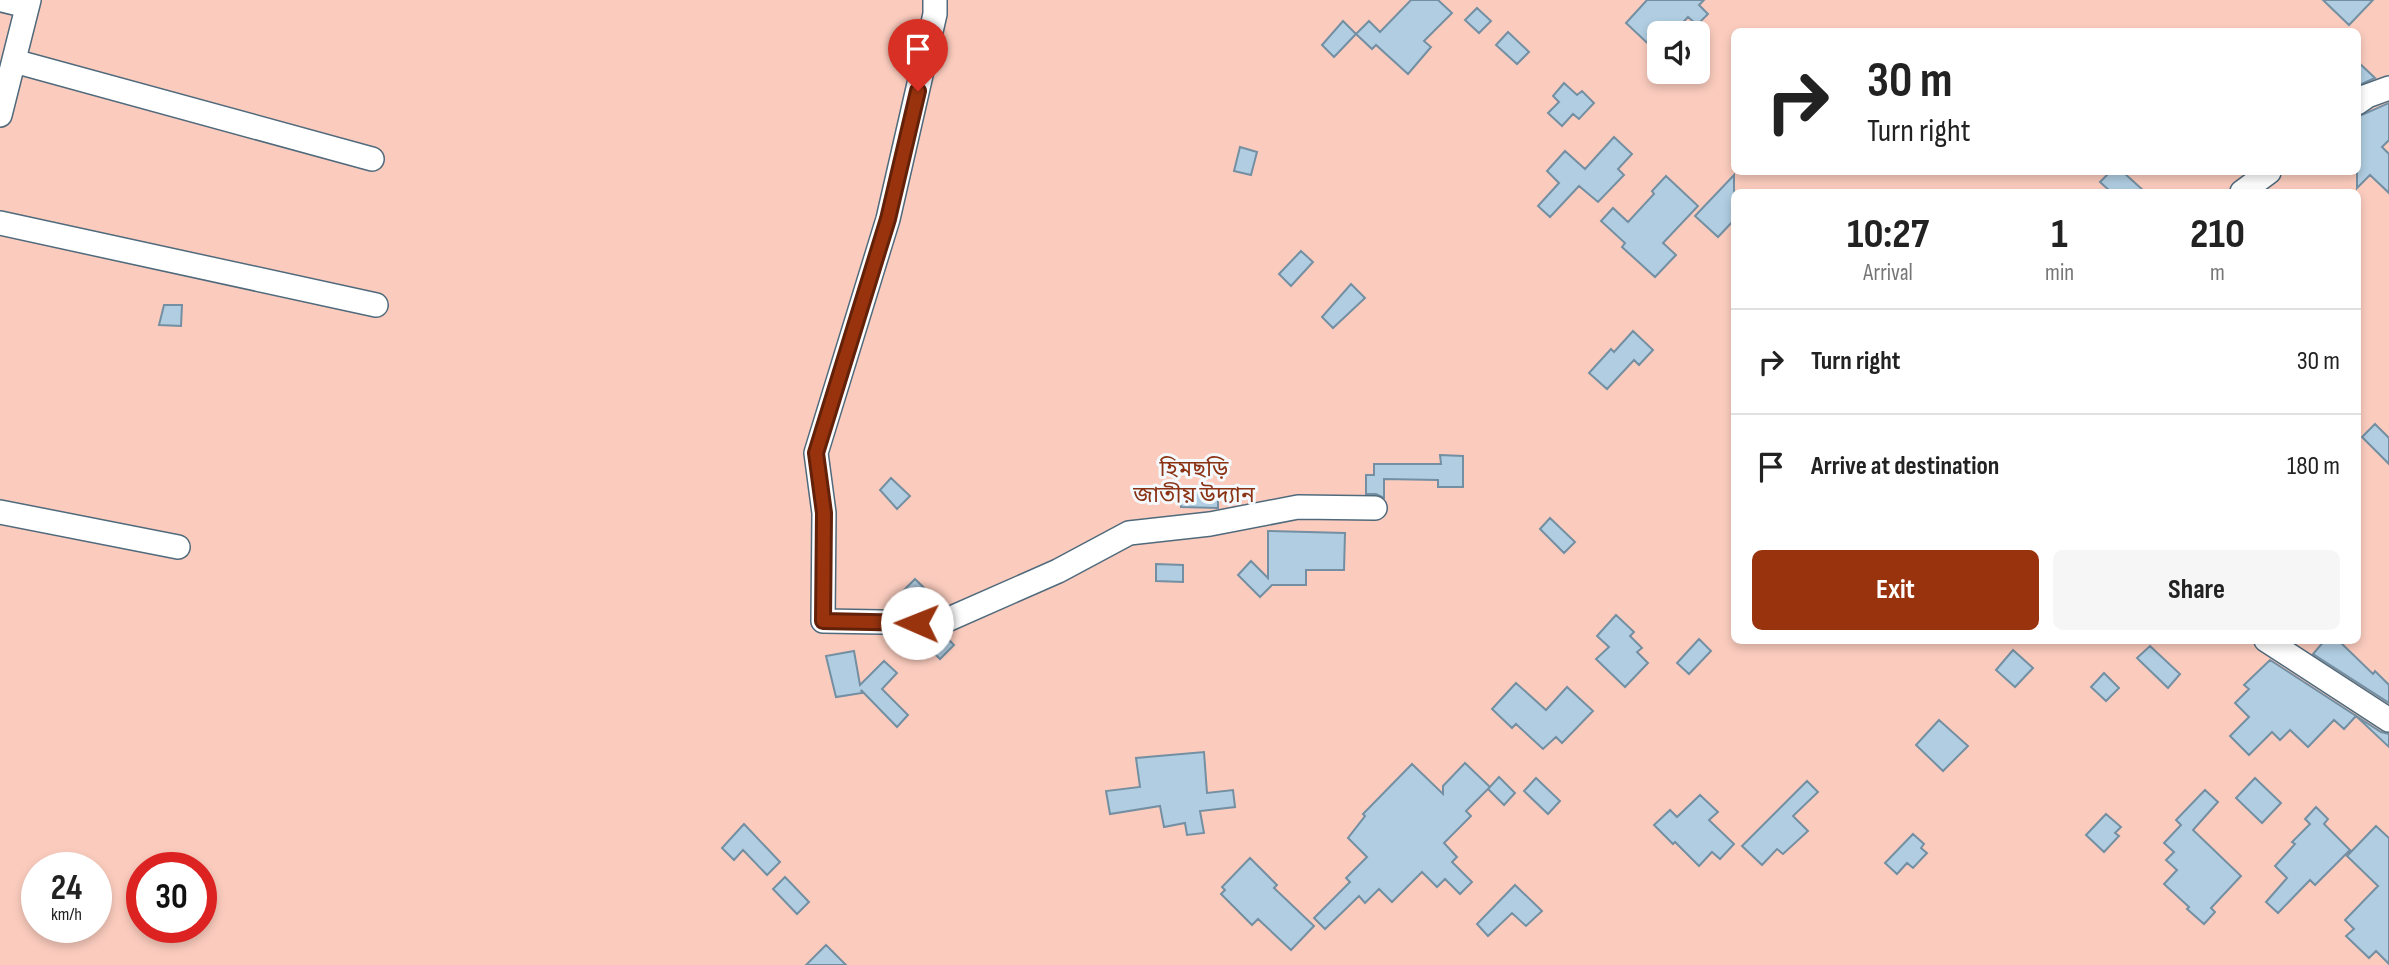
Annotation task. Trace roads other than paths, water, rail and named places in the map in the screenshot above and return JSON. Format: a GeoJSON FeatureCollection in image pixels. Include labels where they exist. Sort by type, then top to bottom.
{"type":"FeatureCollection","features":[{"type":"Feature","properties":{"kind":"street"},"geometry":{"type":"LineString","coordinates":[[0,114],[28,3],[2,0]]}},
{"type":"Feature","properties":{"kind":"street"},"geometry":{"type":"LineString","coordinates":[[935,0],[935,14],[888,219],[816,453],[824,513],[823,621],[940,623],[1058,571],[1129,533],[1210,524],[1298,507],[1375,508]]}},
{"type":"Feature","properties":{"kind":"street"},"geometry":{"type":"LineString","coordinates":[[14,61],[372,159]]}},
{"type":"Feature","properties":{"kind":"street"},"geometry":{"type":"LineString","coordinates":[[2361,100],[2389,88]]}},
{"type":"Feature","properties":{"kind":"street"},"geometry":{"type":"LineString","coordinates":[[2246,189],[2265,175]]}},
{"type":"Feature","properties":{"kind":"street"},"geometry":{"type":"LineString","coordinates":[[0,223],[376,305]]}},
{"type":"Feature","properties":{"kind":"street"},"geometry":{"type":"LineString","coordinates":[[0,512],[178,547]]}},
{"type":"Feature","properties":{"kind":"street"},"geometry":{"type":"LineString","coordinates":[[2272,644],[2389,720]]}},
{"type":"Feature","properties":{"kind":"park label","name":"হিমছড়ি জাতীয় উদ্যান"},"geometry":{"type":"Point","coordinates":[1194,482]}}]}
